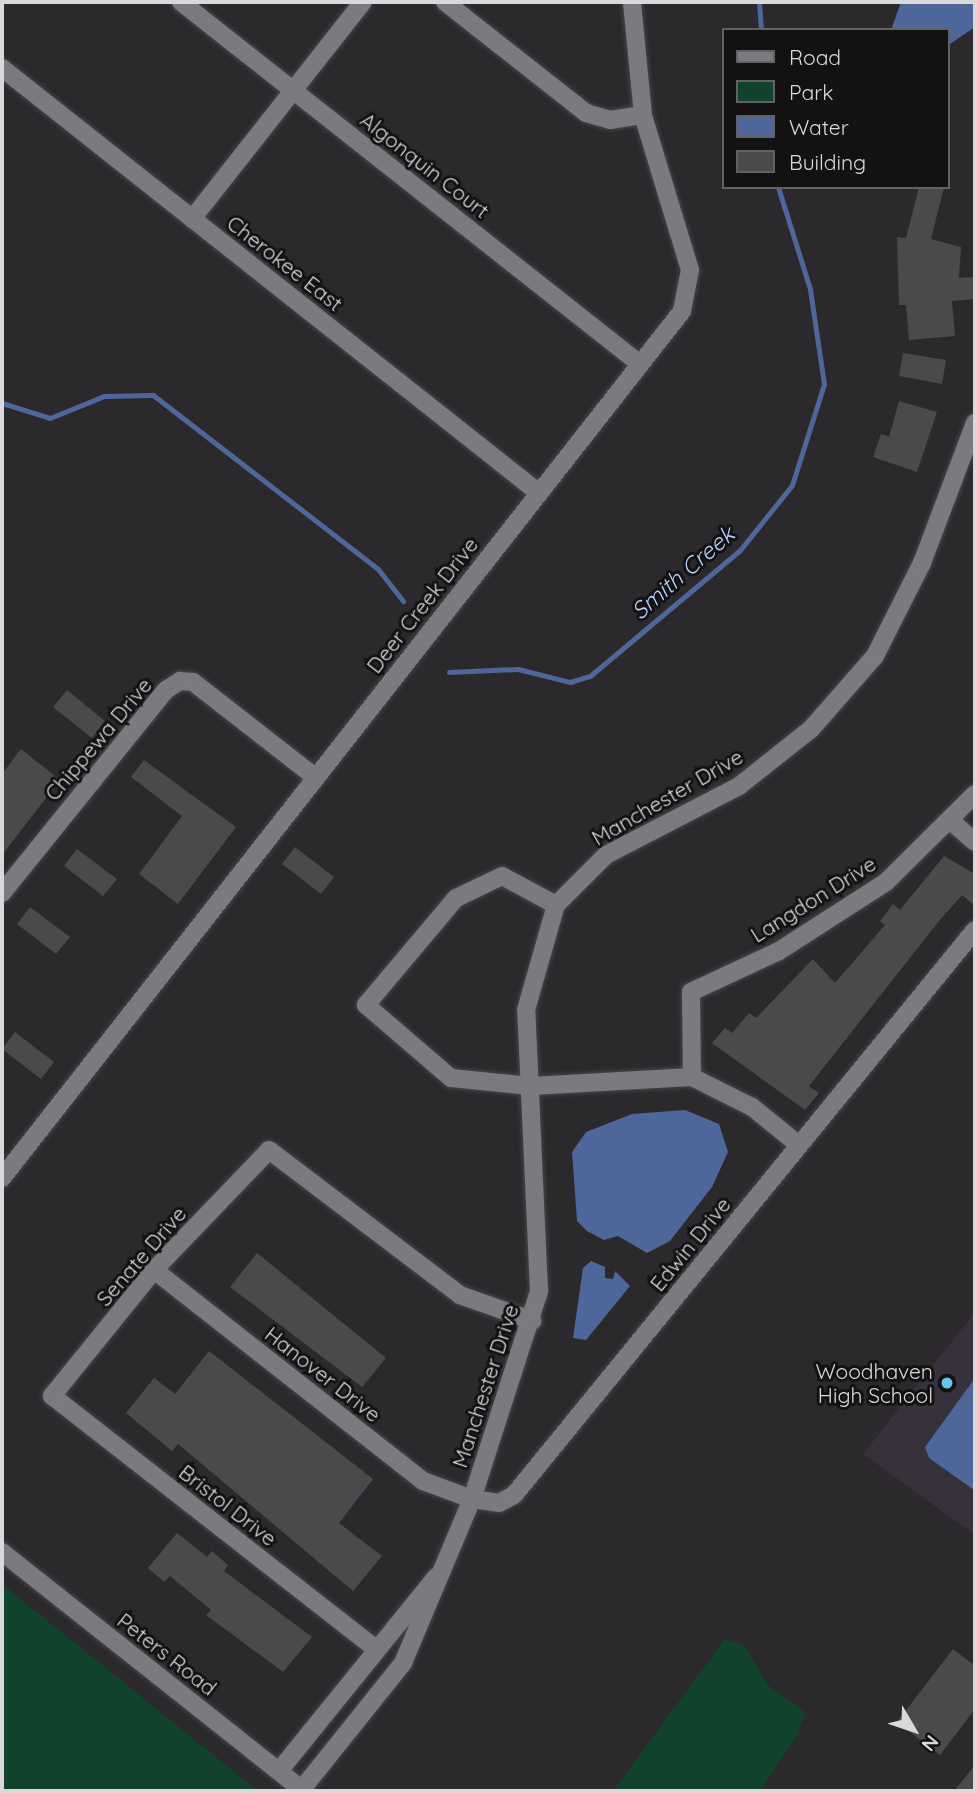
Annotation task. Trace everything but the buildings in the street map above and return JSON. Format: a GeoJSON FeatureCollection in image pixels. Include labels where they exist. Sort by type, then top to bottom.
{"type":"FeatureCollection","features":[{"type":"Feature","properties":{"kind":"street","name":"Algonquin Court"},"geometry":{"type":"LineString","coordinates":[[181,2],[640,364]]}},
{"type":"Feature","properties":{"kind":"street"},"geometry":{"type":"LineString","coordinates":[[192,219],[363,2]]}},
{"type":"Feature","properties":{"kind":"street"},"geometry":{"type":"LineString","coordinates":[[445,2],[586,113],[610,120],[643,116]]}},
{"type":"Feature","properties":{"kind":"street","name":"Deer Creek Drive"},"geometry":{"type":"LineString","coordinates":[[2,1178],[682,311],[691,282],[643,116],[632,2]]}},
{"type":"Feature","properties":{"kind":"street","name":"Cherokee East"},"geometry":{"type":"LineString","coordinates":[[2,68],[539,493]]}},
{"type":"Feature","properties":{"kind":"street","name":"Manchester Drive"},"geometry":{"type":"LineString","coordinates":[[471,1499],[533,1321],[540,1263],[526,1010],[533,966],[556,905],[606,855],[739,786],[811,729],[875,656],[922,563],[973,435]]}},
{"type":"Feature","properties":{"kind":"street","name":"Chippewa Drive"},"geometry":{"type":"LineString","coordinates":[[2,893],[166,690],[180,681],[193,682],[315,777]]}},
{"type":"Feature","properties":{"kind":"street","name":"Langdon Drive"},"geometry":{"type":"LineString","coordinates":[[692,1077],[691,992],[779,951],[875,889],[952,822],[975,794]]}},
{"type":"Feature","properties":{"kind":"street"},"geometry":{"type":"LineString","coordinates":[[952,822],[975,842]]}},
{"type":"Feature","properties":{"kind":"street"},"geometry":{"type":"LineString","coordinates":[[556,905],[502,876],[456,898],[366,1005],[451,1078],[530,1086],[692,1077],[752,1107],[799,1145]]}},
{"type":"Feature","properties":{"kind":"street","name":"Edwin Drive"},"geometry":{"type":"LineString","coordinates":[[471,1499],[499,1503],[514,1495],[975,930]]}},
{"type":"Feature","properties":{"kind":"street","name":"Senate Drive"},"geometry":{"type":"LineString","coordinates":[[52,1396],[154,1270],[269,1150],[460,1295],[533,1321]]}},
{"type":"Feature","properties":{"kind":"street","name":"Hanover Drive"},"geometry":{"type":"LineString","coordinates":[[154,1270],[423,1481],[471,1499]]}},
{"type":"Feature","properties":{"kind":"street","name":"Bristol Drive"},"geometry":{"type":"LineString","coordinates":[[52,1396],[376,1649]]}},
{"type":"Feature","properties":{"kind":"street"},"geometry":{"type":"LineString","coordinates":[[303,1790],[403,1663],[471,1499]]}},
{"type":"Feature","properties":{"kind":"street","name":"Peters Road"},"geometry":{"type":"LineString","coordinates":[[2,1552],[303,1790]]}},
{"type":"Feature","properties":{"kind":"street"},"geometry":{"type":"LineString","coordinates":[[279,1771],[445,1566]]}},
{"type":"Feature","properties":{"kind":"shaded area","name":"Woodhaven High School"},"geometry":{"type":"Polygon","coordinates":[[[975,1312],[975,1535],[863,1454],[975,1312]]]}},
{"type":"Feature","properties":{"kind":"green space"},"geometry":{"type":"Polygon","coordinates":[[[2,1584],[258,1791],[2,1791],[2,1584]]]}},
{"type":"Feature","properties":{"kind":"green space"},"geometry":{"type":"Polygon","coordinates":[[[725,1639],[743,1644],[769,1686],[805,1712],[797,1736],[760,1791],[613,1791],[725,1639]]]}},
{"type":"Feature","properties":{"kind":"water"},"geometry":{"type":"Polygon","coordinates":[[[901,2],[975,2],[975,27],[949,45],[949,28],[892,28],[901,2]]]}},
{"type":"Feature","properties":{"kind":"water"},"geometry":{"type":"Polygon","coordinates":[[[685,1110],[719,1124],[728,1152],[712,1187],[670,1241],[647,1253],[618,1236],[604,1240],[587,1231],[577,1221],[572,1152],[586,1132],[632,1114],[685,1110]]]}},
{"type":"Feature","properties":{"kind":"water"},"geometry":{"type":"Polygon","coordinates":[[[591,1261],[605,1267],[605,1278],[613,1279],[615,1271],[630,1286],[586,1340],[573,1338],[583,1268],[591,1261]]]}},
{"type":"Feature","properties":{"kind":"water"},"geometry":{"type":"Polygon","coordinates":[[[975,1378],[974,1490],[929,1458],[925,1447],[975,1378]]]}},
{"type":"Feature","properties":{"kind":"waterway","name":"Smith Creek"},"geometry":{"type":"LineString","coordinates":[[759,2],[761,28]]}},
{"type":"Feature","properties":{"kind":"waterway","name":"Smith Creek"},"geometry":{"type":"LineString","coordinates":[[449,672],[518,669],[570,682],[590,676],[740,550],[792,485],[824,384],[810,289],[779,189]]}},
{"type":"Feature","properties":{"kind":"waterway","name":"Smith Creek"},"geometry":{"type":"LineString","coordinates":[[2,403],[50,418],[104,396],[153,395],[378,569],[403,601]]}},
{"type":"Feature","properties":{"kind":"place","name":"Woodhaven High School"},"geometry":{"type":"Point","coordinates":[947,1383]}}]}
